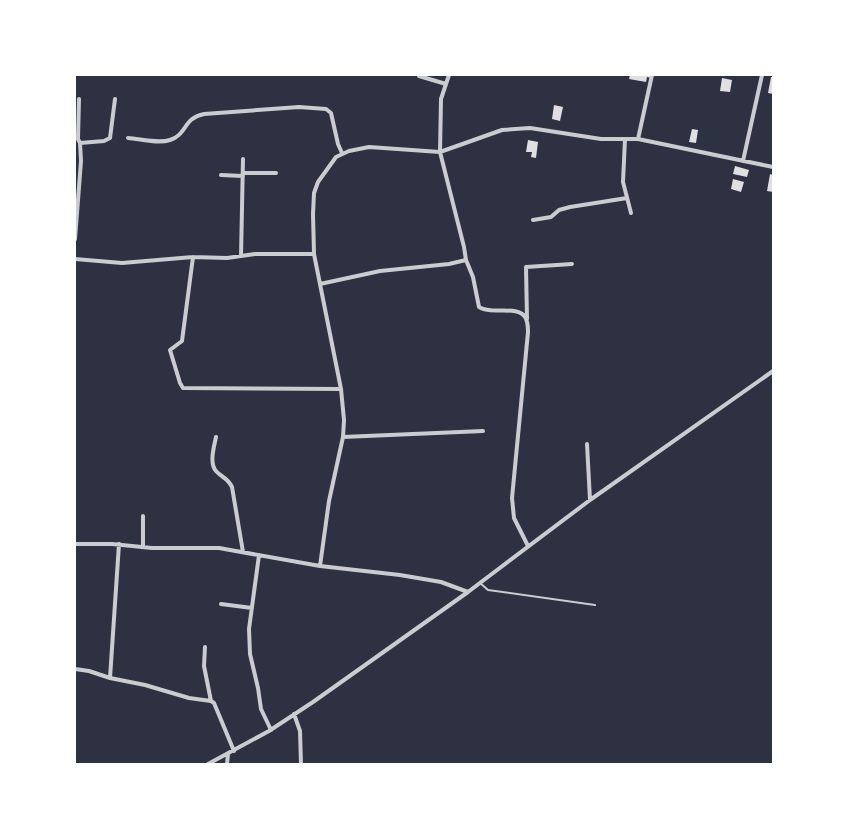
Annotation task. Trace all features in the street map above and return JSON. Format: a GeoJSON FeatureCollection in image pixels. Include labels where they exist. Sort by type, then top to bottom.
{"type":"FeatureCollection","features":[{"type":"Feature","properties":{"kind":"street"},"geometry":{"type":"LineString","coordinates":[[449,75],[441,99],[440,152],[466,260],[473,277],[479,308],[490,311],[510,311],[522,313],[527,320]]}},
{"type":"Feature","properties":{"kind":"street"},"geometry":{"type":"LineString","coordinates":[[638,139],[652,75]]}},
{"type":"Feature","properties":{"kind":"street"},"geometry":{"type":"LineString","coordinates":[[744,161],[762,75]]}},
{"type":"Feature","properties":{"kind":"street"},"geometry":{"type":"LineString","coordinates":[[419,76],[446,84]]}},
{"type":"Feature","properties":{"kind":"street"},"geometry":{"type":"LineString","coordinates":[[75,238],[81,161],[80,143],[78,139],[79,99]]}},
{"type":"Feature","properties":{"kind":"street"},"geometry":{"type":"LineString","coordinates":[[80,143],[104,141],[110,138],[115,99]]}},
{"type":"Feature","properties":{"kind":"street"},"geometry":{"type":"LineString","coordinates":[[128,138],[169,141],[177,137],[193,117],[204,114],[299,108],[324,108],[331,113],[338,144],[342,154]]}},
{"type":"Feature","properties":{"kind":"street"},"geometry":{"type":"LineString","coordinates":[[320,566],[329,502],[343,437],[341,389],[314,254],[313,214],[314,193],[318,182],[336,157],[369,147],[440,152],[502,130],[530,128],[601,139],[638,139],[773,167]]}},
{"type":"Feature","properties":{"kind":"street"},"geometry":{"type":"LineString","coordinates":[[625,139],[623,182],[631,213]]}},
{"type":"Feature","properties":{"kind":"street"},"geometry":{"type":"LineString","coordinates":[[241,256],[243,159]]}},
{"type":"Feature","properties":{"kind":"street"},"geometry":{"type":"LineString","coordinates":[[221,176],[276,173]]}},
{"type":"Feature","properties":{"kind":"street"},"geometry":{"type":"LineString","coordinates":[[533,220],[552,217],[559,210],[570,207],[628,198]]}},
{"type":"Feature","properties":{"kind":"street"},"geometry":{"type":"LineString","coordinates":[[75,259],[122,263],[193,258],[227,258],[255,254],[314,254]]}},
{"type":"Feature","properties":{"kind":"street"},"geometry":{"type":"LineString","coordinates":[[193,258],[182,341],[170,350],[180,383],[183,388],[341,389]]}},
{"type":"Feature","properties":{"kind":"street"},"geometry":{"type":"LineString","coordinates":[[320,284],[380,271],[449,264],[466,260]]}},
{"type":"Feature","properties":{"kind":"street"},"geometry":{"type":"LineString","coordinates":[[528,546],[514,518],[512,498],[528,332],[526,267],[572,264]]}},
{"type":"Feature","properties":{"kind":"street"},"geometry":{"type":"LineString","coordinates":[[208,764],[271,730],[357,672],[468,592],[590,500],[773,371]]}},
{"type":"Feature","properties":{"kind":"street"},"geometry":{"type":"LineString","coordinates":[[343,437],[483,431]]}},
{"type":"Feature","properties":{"kind":"street"},"geometry":{"type":"LineString","coordinates":[[216,437],[213,454],[214,467],[216,472],[227,478],[232,487],[243,552]]}},
{"type":"Feature","properties":{"kind":"street"},"geometry":{"type":"LineString","coordinates":[[587,444],[590,500]]}},
{"type":"Feature","properties":{"kind":"street"},"geometry":{"type":"LineString","coordinates":[[143,516],[143,547]]}},
{"type":"Feature","properties":{"kind":"street"},"geometry":{"type":"LineString","coordinates":[[75,544],[119,544],[143,547],[219,548],[320,566],[400,574],[441,582],[468,592]]}},
{"type":"Feature","properties":{"kind":"street"},"geometry":{"type":"LineString","coordinates":[[110,678],[119,544]]}},
{"type":"Feature","properties":{"kind":"street"},"geometry":{"type":"LineString","coordinates":[[259,555],[249,629],[250,654],[261,709],[271,730]]}},
{"type":"Feature","properties":{"kind":"street"},"geometry":{"type":"LineString","coordinates":[[221,604],[252,608]]}},
{"type":"Feature","properties":{"kind":"street"},"geometry":{"type":"LineString","coordinates":[[205,647],[204,666],[211,701],[214,703],[234,751]]}},
{"type":"Feature","properties":{"kind":"street"},"geometry":{"type":"LineString","coordinates":[[75,670],[88,671],[110,678],[146,685],[189,698],[211,701]]}},
{"type":"Feature","properties":{"kind":"street"},"geometry":{"type":"LineString","coordinates":[[294,714],[300,731],[301,764]]}},
{"type":"Feature","properties":{"kind":"street"},"geometry":{"type":"LineString","coordinates":[[227,764],[228,754]]}},
{"type":"Feature","properties":{"kind":"lane"},"geometry":{"type":"LineString","coordinates":[[480,583],[488,590],[595,605]]}},
{"type":"Feature","properties":{"kind":"building"},"geometry":{"type":"Polygon","coordinates":[[[630,75],[651,75],[651,78],[647,77],[646,82],[629,79],[630,75]]]}},
{"type":"Feature","properties":{"kind":"building"},"geometry":{"type":"Polygon","coordinates":[[[771,77],[773,77],[773,94],[768,93],[771,77]]]}},
{"type":"Feature","properties":{"kind":"building"},"geometry":{"type":"Polygon","coordinates":[[[722,78],[732,80],[730,92],[720,91],[722,78]]]}},
{"type":"Feature","properties":{"kind":"building"},"geometry":{"type":"Polygon","coordinates":[[[554,105],[563,107],[560,121],[552,119],[554,105]]]}},
{"type":"Feature","properties":{"kind":"building"},"geometry":{"type":"Polygon","coordinates":[[[692,129],[698,130],[696,143],[689,142],[692,129]]]}},
{"type":"Feature","properties":{"kind":"building"},"geometry":{"type":"Polygon","coordinates":[[[528,140],[538,142],[536,158],[531,157],[532,152],[526,152],[528,140]]]}},
{"type":"Feature","properties":{"kind":"building"},"geometry":{"type":"Polygon","coordinates":[[[735,166],[749,170],[747,177],[733,174],[735,166]]]}},
{"type":"Feature","properties":{"kind":"building"},"geometry":{"type":"Polygon","coordinates":[[[770,174],[773,175],[773,192],[767,191],[770,174]]]}},
{"type":"Feature","properties":{"kind":"building"},"geometry":{"type":"Polygon","coordinates":[[[733,179],[744,182],[741,192],[731,189],[733,179]]]}}]}
